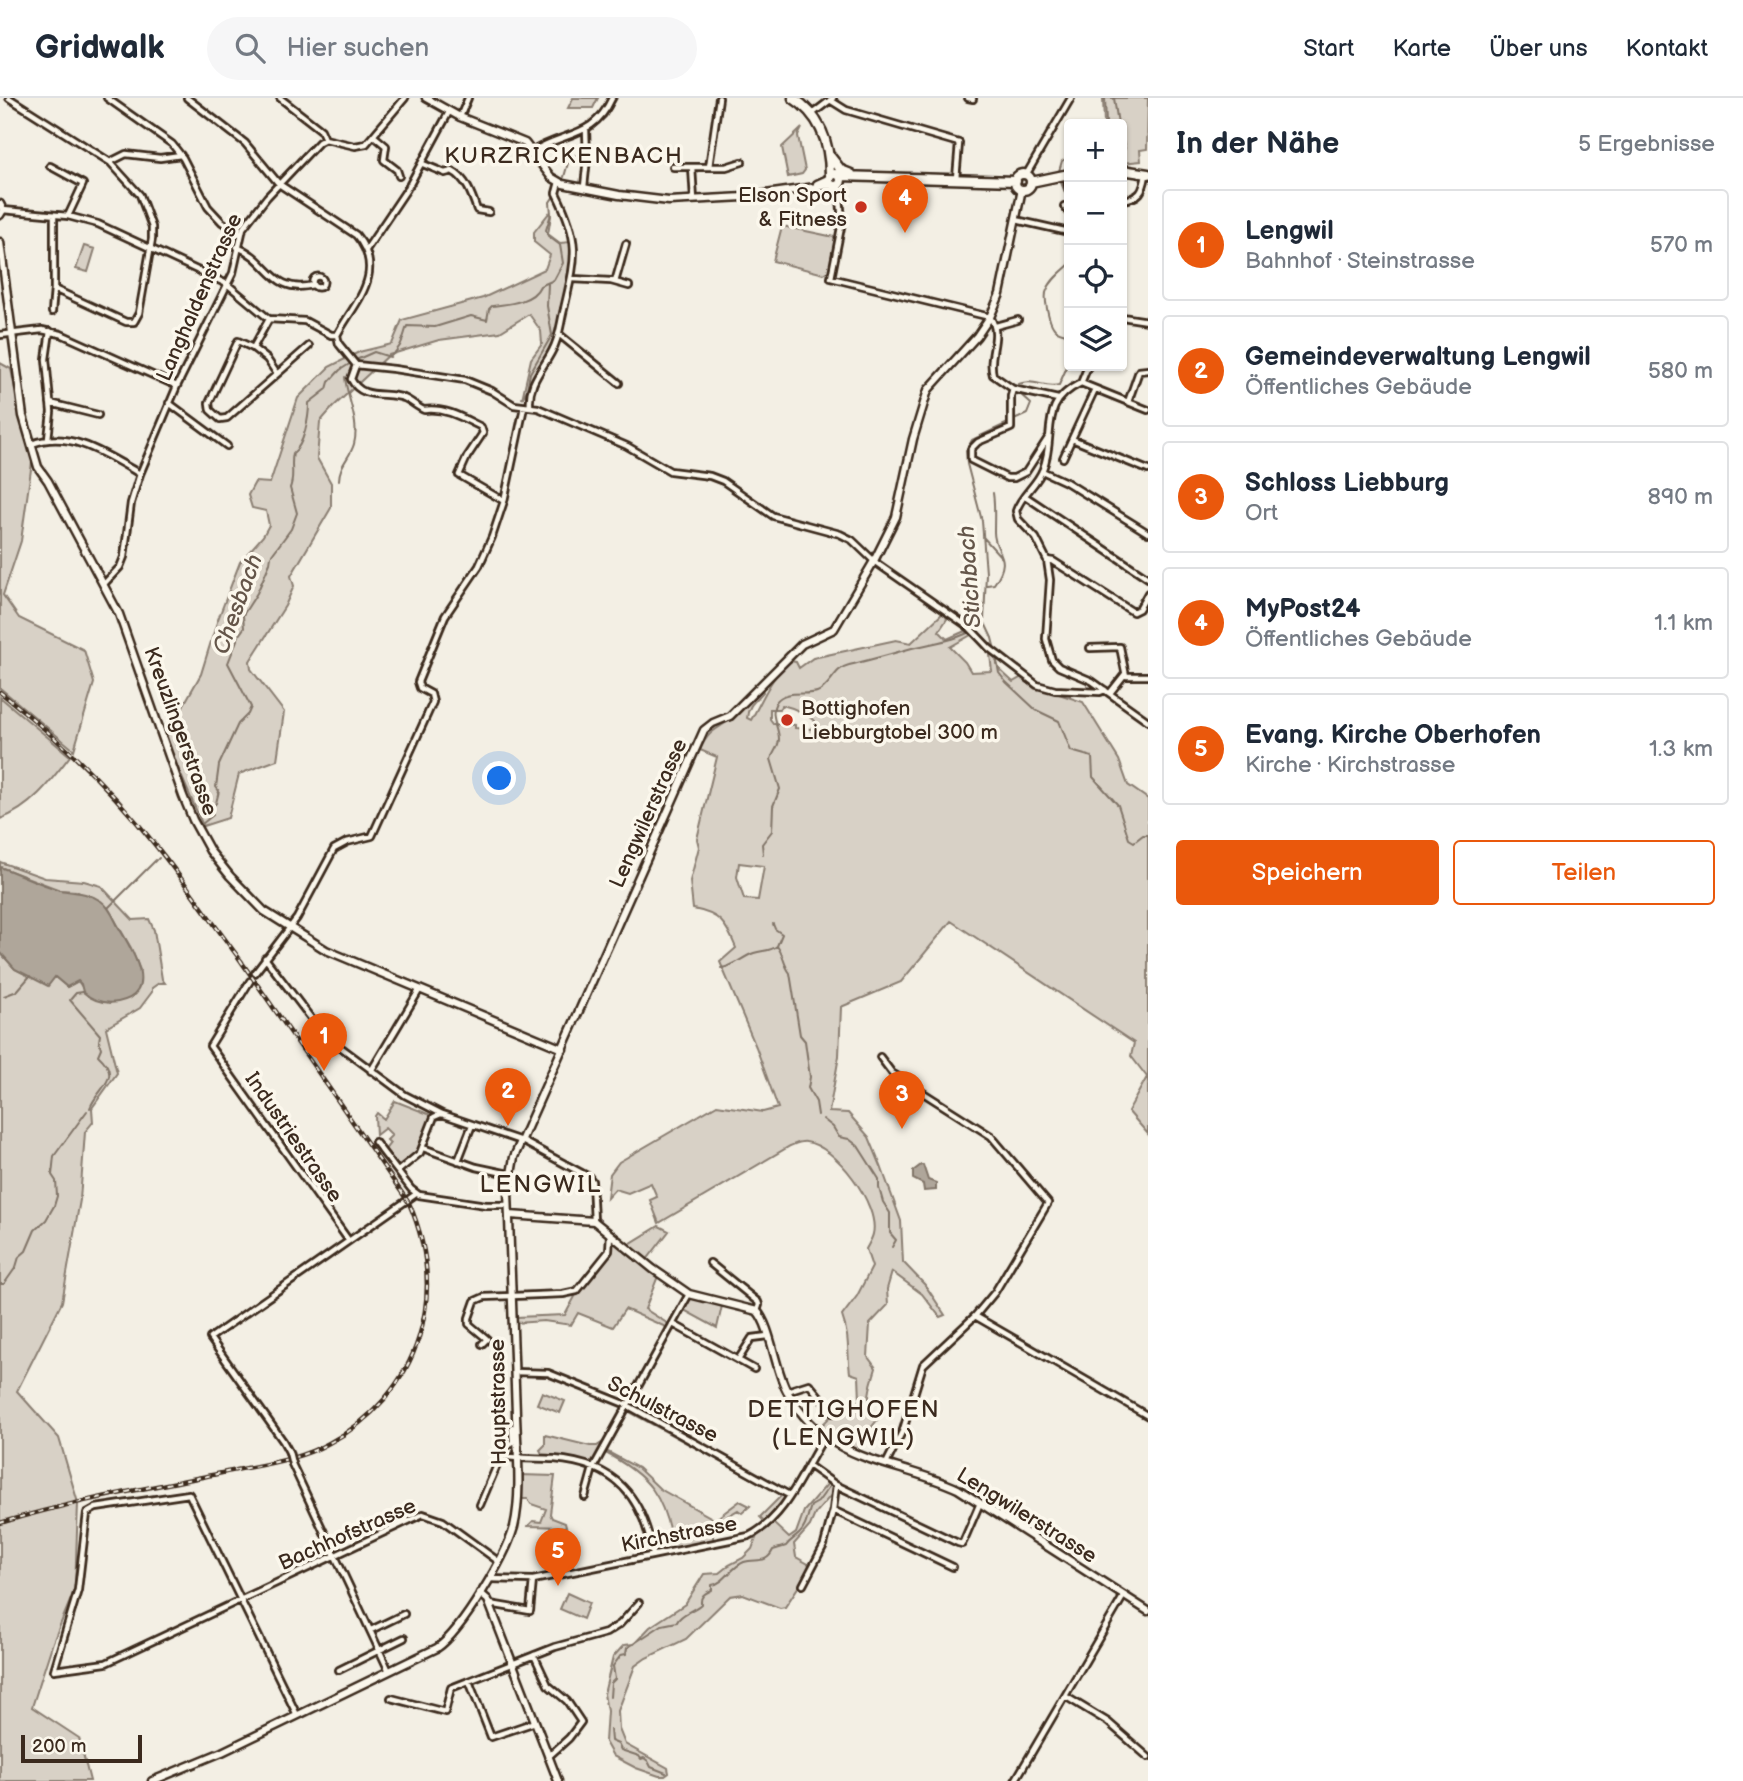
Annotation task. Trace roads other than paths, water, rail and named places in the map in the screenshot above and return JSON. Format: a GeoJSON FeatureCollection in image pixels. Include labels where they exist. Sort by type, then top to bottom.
{"type":"FeatureCollection","features":[{"type":"Feature","properties":{"kind":"main road"},"geometry":{"type":"LineString","coordinates":[[793,98],[812,114],[823,132],[835,180],[863,177],[1016,181]]}},
{"type":"Feature","properties":{"kind":"main road"},"geometry":{"type":"LineString","coordinates":[[830,159],[844,172],[863,177]]}},
{"type":"Feature","properties":{"kind":"main road"},"geometry":{"type":"LineString","coordinates":[[1127,170],[1147,173]]}},
{"type":"Feature","properties":{"kind":"main road"},"geometry":{"type":"LineString","coordinates":[[1028,178],[1029,187],[1022,190],[1017,187],[1018,176],[1028,178],[1064,175]]}},
{"type":"Feature","properties":{"kind":"street"},"geometry":{"type":"LineString","coordinates":[[9,98],[110,162],[140,195],[152,227],[139,313],[134,322],[126,322],[54,289]]}},
{"type":"Feature","properties":{"kind":"street"},"geometry":{"type":"LineString","coordinates":[[107,98],[163,136],[181,155],[208,207],[222,222],[240,234]]}},
{"type":"Feature","properties":{"kind":"street"},"geometry":{"type":"LineString","coordinates":[[187,98],[245,143],[279,184],[356,235],[366,250],[368,264],[363,295],[337,335],[339,344],[354,363],[465,380],[492,391],[509,403],[524,407],[530,405],[627,446],[670,471],[723,481],[773,516],[846,536],[874,561],[971,630],[992,651],[1030,681],[1045,688],[1088,692],[1105,690]]}},
{"type":"Feature","properties":{"kind":"street"},"geometry":{"type":"LineString","coordinates":[[281,98],[321,130],[326,139],[360,146],[374,136],[405,98]]}},
{"type":"Feature","properties":{"kind":"street"},"geometry":{"type":"LineString","coordinates":[[426,98],[460,117],[522,141],[533,151],[547,172],[559,182],[646,199],[694,200],[744,197],[835,180],[840,201],[841,236],[831,278],[990,317],[996,326],[991,371],[994,377],[1017,389],[1058,399]]}},
{"type":"Feature","properties":{"kind":"street"},"geometry":{"type":"LineString","coordinates":[[460,117],[468,98]]}},
{"type":"Feature","properties":{"kind":"street"},"geometry":{"type":"LineString","coordinates":[[533,151],[555,139],[586,130],[603,114],[612,98]]}},
{"type":"Feature","properties":{"kind":"street"},"geometry":{"type":"LineString","coordinates":[[709,167],[719,98]]}},
{"type":"Feature","properties":{"kind":"street"},"geometry":{"type":"LineString","coordinates":[[1028,178],[1071,98]]}},
{"type":"Feature","properties":{"kind":"street"},"geometry":{"type":"LineString","coordinates":[[812,114],[832,99],[846,110],[959,143],[956,179]]}},
{"type":"Feature","properties":{"kind":"street"},"geometry":{"type":"LineString","coordinates":[[366,250],[423,164],[449,111]]}},
{"type":"Feature","properties":{"kind":"street"},"geometry":{"type":"LineString","coordinates":[[584,187],[586,130]]}},
{"type":"Feature","properties":{"kind":"street"},"geometry":{"type":"LineString","coordinates":[[374,136],[386,146],[384,160],[397,170],[399,176]]}},
{"type":"Feature","properties":{"kind":"street","name":"Langhaldenstrasse"},"geometry":{"type":"LineString","coordinates":[[104,584],[120,567],[131,503],[140,474],[169,403],[227,284],[234,267],[240,234],[248,220],[279,184],[319,142],[326,139]]}},
{"type":"Feature","properties":{"kind":"street"},"geometry":{"type":"LineString","coordinates":[[110,162],[126,154],[160,158],[181,155]]}},
{"type":"Feature","properties":{"kind":"street"},"geometry":{"type":"LineString","coordinates":[[673,167],[726,167],[742,162]]}},
{"type":"Feature","properties":{"kind":"street"},"geometry":{"type":"LineString","coordinates":[[423,164],[445,173],[452,171],[459,174],[469,189],[477,210],[489,212]]}},
{"type":"Feature","properties":{"kind":"street"},"geometry":{"type":"LineString","coordinates":[[50,166],[83,184],[68,216]]}},
{"type":"Feature","properties":{"kind":"street"},"geometry":{"type":"LineString","coordinates":[[692,167],[694,200]]}},
{"type":"Feature","properties":{"kind":"street"},"geometry":{"type":"LineString","coordinates":[[1127,199],[1140,194],[1147,173]]}},
{"type":"Feature","properties":{"kind":"street"},"geometry":{"type":"LineString","coordinates":[[530,405],[536,377],[560,335],[562,316],[573,279],[573,237],[569,219],[556,193],[559,182]]}},
{"type":"Feature","properties":{"kind":"street","name":"Lengwilerstrasse"},"geometry":{"type":"LineString","coordinates":[[563,1049],[704,730],[730,716],[802,644],[834,629],[874,561],[896,517],[928,390],[977,336],[990,317],[1000,294],[1022,190]]}},
{"type":"Feature","properties":{"kind":"street"},"geometry":{"type":"LineString","coordinates":[[1,210],[68,216],[98,225],[227,284],[269,319],[305,321],[331,335],[337,335]]}},
{"type":"Feature","properties":{"kind":"street"},"geometry":{"type":"LineString","coordinates":[[52,312],[54,214]]}},
{"type":"Feature","properties":{"kind":"street"},"geometry":{"type":"LineString","coordinates":[[1015,219],[1064,231]]}},
{"type":"Feature","properties":{"kind":"street","name":"Kreuzlingerstrasse"},"geometry":{"type":"LineString","coordinates":[[0,242],[23,416],[38,467],[104,584],[127,634],[183,796],[211,851],[258,906],[326,950],[563,1049]]}},
{"type":"Feature","properties":{"kind":"street"},"geometry":{"type":"LineString","coordinates":[[615,282],[626,244]]}},
{"type":"Feature","properties":{"kind":"street"},"geometry":{"type":"LineString","coordinates":[[237,247],[247,251],[283,285],[313,285]]}},
{"type":"Feature","properties":{"kind":"street"},"geometry":{"type":"LineString","coordinates":[[573,279],[615,282],[629,286]]}},
{"type":"Feature","properties":{"kind":"street"},"geometry":{"type":"LineString","coordinates":[[1127,318],[1148,321]]}},
{"type":"Feature","properties":{"kind":"street"},"geometry":{"type":"LineString","coordinates":[[253,348],[269,319]]}},
{"type":"Feature","properties":{"kind":"street"},"geometry":{"type":"LineString","coordinates":[[996,326],[1018,320]]}},
{"type":"Feature","properties":{"kind":"street"},"geometry":{"type":"LineString","coordinates":[[48,439],[50,403],[46,359],[50,331]]}},
{"type":"Feature","properties":{"kind":"street"},"geometry":{"type":"LineString","coordinates":[[0,335],[50,331],[177,386]]}},
{"type":"Feature","properties":{"kind":"street"},"geometry":{"type":"LineString","coordinates":[[560,335],[619,383]]}},
{"type":"Feature","properties":{"kind":"street"},"geometry":{"type":"LineString","coordinates":[[277,374],[267,359],[239,338],[209,403],[210,410],[220,419],[227,418],[309,346]]}},
{"type":"Feature","properties":{"kind":"street"},"geometry":{"type":"LineString","coordinates":[[354,363],[351,379],[359,388],[375,396],[404,398],[424,411],[446,411],[481,427],[483,433],[459,475],[504,501]]}},
{"type":"Feature","properties":{"kind":"street"},"geometry":{"type":"LineString","coordinates":[[1128,402],[1139,370],[1148,370]]}},
{"type":"Feature","properties":{"kind":"street"},"geometry":{"type":"LineString","coordinates":[[1086,371],[1081,383],[1058,399],[1042,471],[1017,508],[1017,517],[1036,538],[1047,560],[1050,580],[1046,639],[1049,656],[1059,667],[1092,681],[1148,721]]}},
{"type":"Feature","properties":{"kind":"street"},"geometry":{"type":"LineString","coordinates":[[1081,383],[1148,410]]}},
{"type":"Feature","properties":{"kind":"street"},"geometry":{"type":"LineString","coordinates":[[1017,389],[1010,396],[1010,429],[974,445],[971,449],[971,460],[1007,478],[1014,478],[1026,472],[1048,438]]}},
{"type":"Feature","properties":{"kind":"street"},"geometry":{"type":"LineString","coordinates":[[1063,458],[1095,389]]}},
{"type":"Feature","properties":{"kind":"street"},"geometry":{"type":"LineString","coordinates":[[50,403],[98,415]]}},
{"type":"Feature","properties":{"kind":"street"},"geometry":{"type":"LineString","coordinates":[[169,403],[227,446]]}},
{"type":"Feature","properties":{"kind":"street"},"geometry":{"type":"LineString","coordinates":[[255,973],[297,918],[334,849],[347,842],[372,836],[433,702],[431,694],[420,688],[418,682],[445,615],[479,566],[504,501],[524,407]]}},
{"type":"Feature","properties":{"kind":"street"},"geometry":{"type":"LineString","coordinates":[[31,444],[48,439],[63,439],[98,450],[140,474]]}},
{"type":"Feature","properties":{"kind":"street"},"geometry":{"type":"LineString","coordinates":[[1072,439],[1148,470]]}},
{"type":"Feature","properties":{"kind":"street"},"geometry":{"type":"LineString","coordinates":[[1042,471],[1066,482],[1148,533]]}},
{"type":"Feature","properties":{"kind":"street"},"geometry":{"type":"LineString","coordinates":[[1025,496],[1148,578]]}},
{"type":"Feature","properties":{"kind":"street"},"geometry":{"type":"LineString","coordinates":[[1047,560],[1054,561],[1133,612],[1139,609],[1148,593]]}},
{"type":"Feature","properties":{"kind":"street"},"geometry":{"type":"LineString","coordinates":[[1090,648],[1120,647],[1125,674],[1110,694]]}},
{"type":"Feature","properties":{"kind":"street"},"geometry":{"type":"LineString","coordinates":[[1125,674],[1129,677],[1148,676]]}},
{"type":"Feature","properties":{"kind":"street"},"geometry":{"type":"LineString","coordinates":[[265,958],[321,1032],[416,1102],[521,1142],[589,1177],[592,1181],[594,1221]]}},
{"type":"Feature","properties":{"kind":"street","name":"Industriestrasse"},"geometry":{"type":"LineString","coordinates":[[250,981],[210,1046],[349,1241]]}},
{"type":"Feature","properties":{"kind":"street"},"geometry":{"type":"LineString","coordinates":[[371,1071],[420,989]]}},
{"type":"Feature","properties":{"kind":"street","name":"Hauptstrasse"},"geometry":{"type":"LineString","coordinates":[[152,1781],[222,1752],[444,1643],[462,1623],[489,1578],[514,1525],[517,1457],[509,1174],[563,1049]]}},
{"type":"Feature","properties":{"kind":"street"},"geometry":{"type":"LineString","coordinates":[[880,1057],[892,1073],[990,1136],[1048,1203],[995,1292],[975,1316],[923,1365],[904,1430],[886,1465]]}},
{"type":"Feature","properties":{"kind":"street"},"geometry":{"type":"LineString","coordinates":[[398,1171],[423,1148],[434,1117],[442,1114]]}},
{"type":"Feature","properties":{"kind":"street"},"geometry":{"type":"LineString","coordinates":[[458,1161],[472,1125]]}},
{"type":"Feature","properties":{"kind":"street"},"geometry":{"type":"LineString","coordinates":[[374,1142],[416,1194],[468,1203],[509,1205]]}},
{"type":"Feature","properties":{"kind":"street"},"geometry":{"type":"LineString","coordinates":[[423,1148],[475,1167],[509,1174]]}},
{"type":"Feature","properties":{"kind":"street"},"geometry":{"type":"LineString","coordinates":[[389,1671],[292,1464],[289,1452],[210,1338],[416,1194]]}},
{"type":"Feature","properties":{"kind":"street"},"geometry":{"type":"LineString","coordinates":[[510,1215],[594,1221],[653,1269],[689,1294],[757,1311],[760,1305],[758,1302],[710,1263]]}},
{"type":"Feature","properties":{"kind":"street"},"geometry":{"type":"LineString","coordinates":[[482,1344],[488,1336],[469,1324],[475,1301],[481,1297],[563,1294],[577,1291],[609,1251],[611,1234]]}},
{"type":"Feature","properties":{"kind":"street"},"geometry":{"type":"LineString","coordinates":[[585,1497],[593,1468],[689,1294]]}},
{"type":"Feature","properties":{"kind":"street","name":"Lengwilerstrasse"},"geometry":{"type":"LineString","coordinates":[[757,1311],[763,1320],[786,1389],[808,1421],[825,1436],[858,1456],[945,1483],[1148,1611]]}},
{"type":"Feature","properties":{"kind":"street"},"geometry":{"type":"LineString","coordinates":[[975,1316],[1148,1416]]}},
{"type":"Feature","properties":{"kind":"street"},"geometry":{"type":"LineString","coordinates":[[673,1324],[754,1369]]}},
{"type":"Feature","properties":{"kind":"street"},"geometry":{"type":"LineString","coordinates":[[738,1360],[752,1338],[768,1336]]}},
{"type":"Feature","properties":{"kind":"street","name":"Schulstrasse"},"geometry":{"type":"LineString","coordinates":[[515,1372],[548,1373],[627,1405],[789,1495]]}},
{"type":"Feature","properties":{"kind":"street"},"geometry":{"type":"LineString","coordinates":[[786,1389],[809,1384],[833,1413]]}},
{"type":"Feature","properties":{"kind":"street"},"geometry":{"type":"LineString","coordinates":[[480,1505],[502,1449],[513,1442],[512,1427]]}},
{"type":"Feature","properties":{"kind":"street","name":"Kirchstrasse"},"geometry":{"type":"LineString","coordinates":[[489,1578],[533,1580],[749,1536],[766,1524],[789,1495],[825,1436]]}},
{"type":"Feature","properties":{"kind":"street"},"geometry":{"type":"LineString","coordinates":[[501,1456],[564,1460],[593,1468],[619,1484],[639,1506],[648,1529],[653,1555]]}},
{"type":"Feature","properties":{"kind":"street"},"geometry":{"type":"LineString","coordinates":[[808,1465],[836,1485],[962,1544],[980,1503]]}},
{"type":"Feature","properties":{"kind":"street"},"geometry":{"type":"LineString","coordinates":[[803,1585],[824,1545],[836,1485]]}},
{"type":"Feature","properties":{"kind":"street","name":"Bachhofstrasse"},"geometry":{"type":"LineString","coordinates":[[241,1600],[189,1494],[96,1508],[88,1513],[78,1590],[54,1670],[106,1663],[241,1600],[423,1514],[443,1521],[498,1561]]}},
{"type":"Feature","properties":{"kind":"street"},"geometry":{"type":"LineString","coordinates":[[833,1510],[953,1567]]}},
{"type":"Feature","properties":{"kind":"street"},"geometry":{"type":"LineString","coordinates":[[489,1604],[530,1611],[533,1580]]}},
{"type":"Feature","properties":{"kind":"street"},"geometry":{"type":"LineString","coordinates":[[480,1593],[486,1597],[489,1604],[558,1781]]}},
{"type":"Feature","properties":{"kind":"street"},"geometry":{"type":"LineString","coordinates":[[1015,1781],[1123,1597]]}},
{"type":"Feature","properties":{"kind":"street"},"geometry":{"type":"LineString","coordinates":[[241,1600],[297,1715]]}},
{"type":"Feature","properties":{"kind":"street"},"geometry":{"type":"LineString","coordinates":[[391,1698],[445,1712],[451,1688],[534,1655],[606,1633],[620,1624],[639,1603]]}},
{"type":"Feature","properties":{"kind":"street"},"geometry":{"type":"LineString","coordinates":[[371,1630],[404,1614]]}},
{"type":"Feature","properties":{"kind":"street"},"geometry":{"type":"LineString","coordinates":[[339,1670],[404,1638]]}},
{"type":"Feature","properties":{"kind":"street"},"geometry":{"type":"LineString","coordinates":[[534,1655],[548,1685],[567,1701],[580,1719],[580,1724],[548,1757]]}},
{"type":"Feature","properties":{"kind":"street"},"geometry":{"type":"LineString","coordinates":[[469,1681],[491,1737],[535,1722]]}},
{"type":"Feature","properties":{"kind":"street"},"geometry":{"type":"LineString","coordinates":[[1065,1696],[1108,1722],[1148,1757]]}},
{"type":"Feature","properties":{"kind":"waterway"},"geometry":{"type":"LineString","coordinates":[[587,134],[606,117],[617,98]]}},
{"type":"Feature","properties":{"kind":"waterway"},"geometry":{"type":"LineString","coordinates":[[1105,98],[1106,119]]}},
{"type":"Feature","properties":{"kind":"waterway","name":"Stichbach"},"geometry":{"type":"LineString","coordinates":[[1114,98],[1117,119]]}},
{"type":"Feature","properties":{"kind":"waterway"},"geometry":{"type":"LineString","coordinates":[[564,177],[570,156],[583,155],[585,149]]}},
{"type":"Feature","properties":{"kind":"waterway","name":"Stichbach"},"geometry":{"type":"LineString","coordinates":[[1059,171],[1064,160]]}},
{"type":"Feature","properties":{"kind":"waterway","name":"Stichbach"},"geometry":{"type":"LineString","coordinates":[[1060,180],[1064,190]]}},
{"type":"Feature","properties":{"kind":"waterway","name":"Chesbach"},"geometry":{"type":"LineString","coordinates":[[356,360],[374,352],[390,357],[403,340],[407,326],[435,327],[471,316],[487,320],[492,306],[526,299],[540,286],[554,280],[563,263],[560,245],[548,236],[546,230],[551,214],[550,202],[554,196]]}},
{"type":"Feature","properties":{"kind":"waterway","name":"Stichbach"},"geometry":{"type":"LineString","coordinates":[[1064,270],[1051,283],[1046,298],[1052,325],[1064,334]]}},
{"type":"Feature","properties":{"kind":"waterway"},"geometry":{"type":"LineString","coordinates":[[526,395],[530,373],[552,335],[547,306],[548,284]]}},
{"type":"Feature","properties":{"kind":"waterway","name":"Chesbach"},"geometry":{"type":"LineString","coordinates":[[202,824],[213,815],[210,810],[216,803],[219,791],[216,787],[219,765],[238,724],[251,707],[228,663],[244,628],[243,615],[257,593],[271,556],[291,529],[297,513],[290,488],[292,458],[305,431],[309,403],[327,389],[329,382],[340,370],[351,363]]}},
{"type":"Feature","properties":{"kind":"waterway","name":"Stichbach"},"geometry":{"type":"LineString","coordinates":[[995,650],[984,621],[986,573],[982,521],[966,451],[972,440],[1027,414],[1031,404],[1019,393],[1019,384],[1029,382],[1059,385],[1065,371]]}},
{"type":"Feature","properties":{"kind":"waterway"},"geometry":{"type":"LineString","coordinates":[[339,480],[355,436],[345,377]]}},
{"type":"Feature","properties":{"kind":"waterway"},"geometry":{"type":"LineString","coordinates":[[987,585],[994,584],[1003,561],[995,539],[993,493]]}},
{"type":"Feature","properties":{"kind":"waterway"},"geometry":{"type":"LineString","coordinates":[[983,537],[1002,558]]}},
{"type":"Feature","properties":{"kind":"waterway"},"geometry":{"type":"LineString","coordinates":[[763,854],[762,844],[772,831],[773,806],[780,789],[771,759],[779,739],[774,716],[776,702],[785,696],[821,690],[844,667],[958,637],[982,623]]}},
{"type":"Feature","properties":{"kind":"waterway","name":"Stichbach"},"geometry":{"type":"LineString","coordinates":[[996,656],[999,673],[1006,682],[1036,710],[1059,721],[1071,751],[1092,757],[1093,777],[1118,805],[1129,839],[1134,842],[1143,835],[1148,835]]}},
{"type":"Feature","properties":{"kind":"waterway","name":"Chesbach"},"geometry":{"type":"LineString","coordinates":[[108,908],[156,860]]}},
{"type":"Feature","properties":{"kind":"waterway"},"geometry":{"type":"LineString","coordinates":[[773,924],[782,934],[777,946],[790,973],[800,1035],[805,1041],[810,1077],[808,1088],[816,1102],[818,1115]]}},
{"type":"Feature","properties":{"kind":"waterway"},"geometry":{"type":"LineString","coordinates":[[721,968],[777,946]]}},
{"type":"Feature","properties":{"kind":"waterway"},"geometry":{"type":"LineString","coordinates":[[4,996],[17,991],[30,976]]}},
{"type":"Feature","properties":{"kind":"waterway"},"geometry":{"type":"LineString","coordinates":[[83,992],[76,993],[70,1000],[100,1035],[101,1048],[98,1055],[109,1070],[107,1082],[90,1108]]}},
{"type":"Feature","properties":{"kind":"waterway"},"geometry":{"type":"LineString","coordinates":[[0,1284],[4,1284],[16,1267],[35,1230],[46,1220],[54,1206],[57,1196],[56,1181],[52,1175],[54,1156],[87,1111]]}},
{"type":"Feature","properties":{"kind":"waterway"},"geometry":{"type":"LineString","coordinates":[[823,1119],[833,1127],[839,1137],[849,1139],[858,1146],[879,1179],[883,1202],[890,1213],[890,1233],[896,1240],[892,1247]]}},
{"type":"Feature","properties":{"kind":"waterway"},"geometry":{"type":"LineString","coordinates":[[610,1697],[611,1683],[615,1679],[613,1666],[621,1655],[626,1654],[627,1648],[662,1625],[677,1622],[681,1616],[701,1604],[702,1596],[712,1590],[712,1585],[721,1581],[739,1564],[767,1558],[773,1550],[786,1546],[802,1531],[811,1506],[818,1502],[831,1484]]}},
{"type":"Feature","properties":{"kind":"waterway"},"geometry":{"type":"LineString","coordinates":[[610,1729],[611,1741],[618,1744],[621,1750],[644,1758],[651,1767],[666,1773]]}},
{"type":"Feature","properties":{"kind":"railway"},"geometry":{"type":"LineString","coordinates":[[0,692],[43,727],[121,804],[167,860],[242,962]]}},
{"type":"Feature","properties":{"kind":"railway"},"geometry":{"type":"LineString","coordinates":[[0,1523],[82,1501],[277,1462],[317,1449],[359,1424],[372,1412],[395,1385],[413,1354],[423,1320],[427,1286],[421,1236],[409,1203],[236,954]]}},
{"type":"Feature","properties":{"kind":"place","name":"Elson Sport & Fitness"},"geometry":{"type":"Point","coordinates":[861,207]}},
{"type":"Feature","properties":{"kind":"place","name":"MyPost24"},"geometry":{"type":"Point","coordinates":[905,233]}},
{"type":"Feature","properties":{"kind":"place","name":"Bottighofen Liebburgtobel 300 m"},"geometry":{"type":"Point","coordinates":[787,720]}},
{"type":"Feature","properties":{"kind":"place","name":"Lengwil"},"geometry":{"type":"Point","coordinates":[324,1071]}},
{"type":"Feature","properties":{"kind":"place","name":"Gemeindeverwaltung Lengwil"},"geometry":{"type":"Point","coordinates":[508,1126]}},
{"type":"Feature","properties":{"kind":"place","name":"Schloss Liebburg"},"geometry":{"type":"Point","coordinates":[902,1129]}},
{"type":"Feature","properties":{"kind":"place","name":"Evang. Kirche Oberhofen"},"geometry":{"type":"Point","coordinates":[558,1586]}},
{"type":"Feature","properties":{"kind":"district","name":"KURZRICKENBACH"},"geometry":{"type":"Point","coordinates":[564,155]}},
{"type":"Feature","properties":{"kind":"district","name":"LENGWIL"},"geometry":{"type":"Point","coordinates":[541,1184]}},
{"type":"Feature","properties":{"kind":"district","name":"DETTIGHOFEN (LENGWIL)"},"geometry":{"type":"Point","coordinates":[844,1423]}}]}
